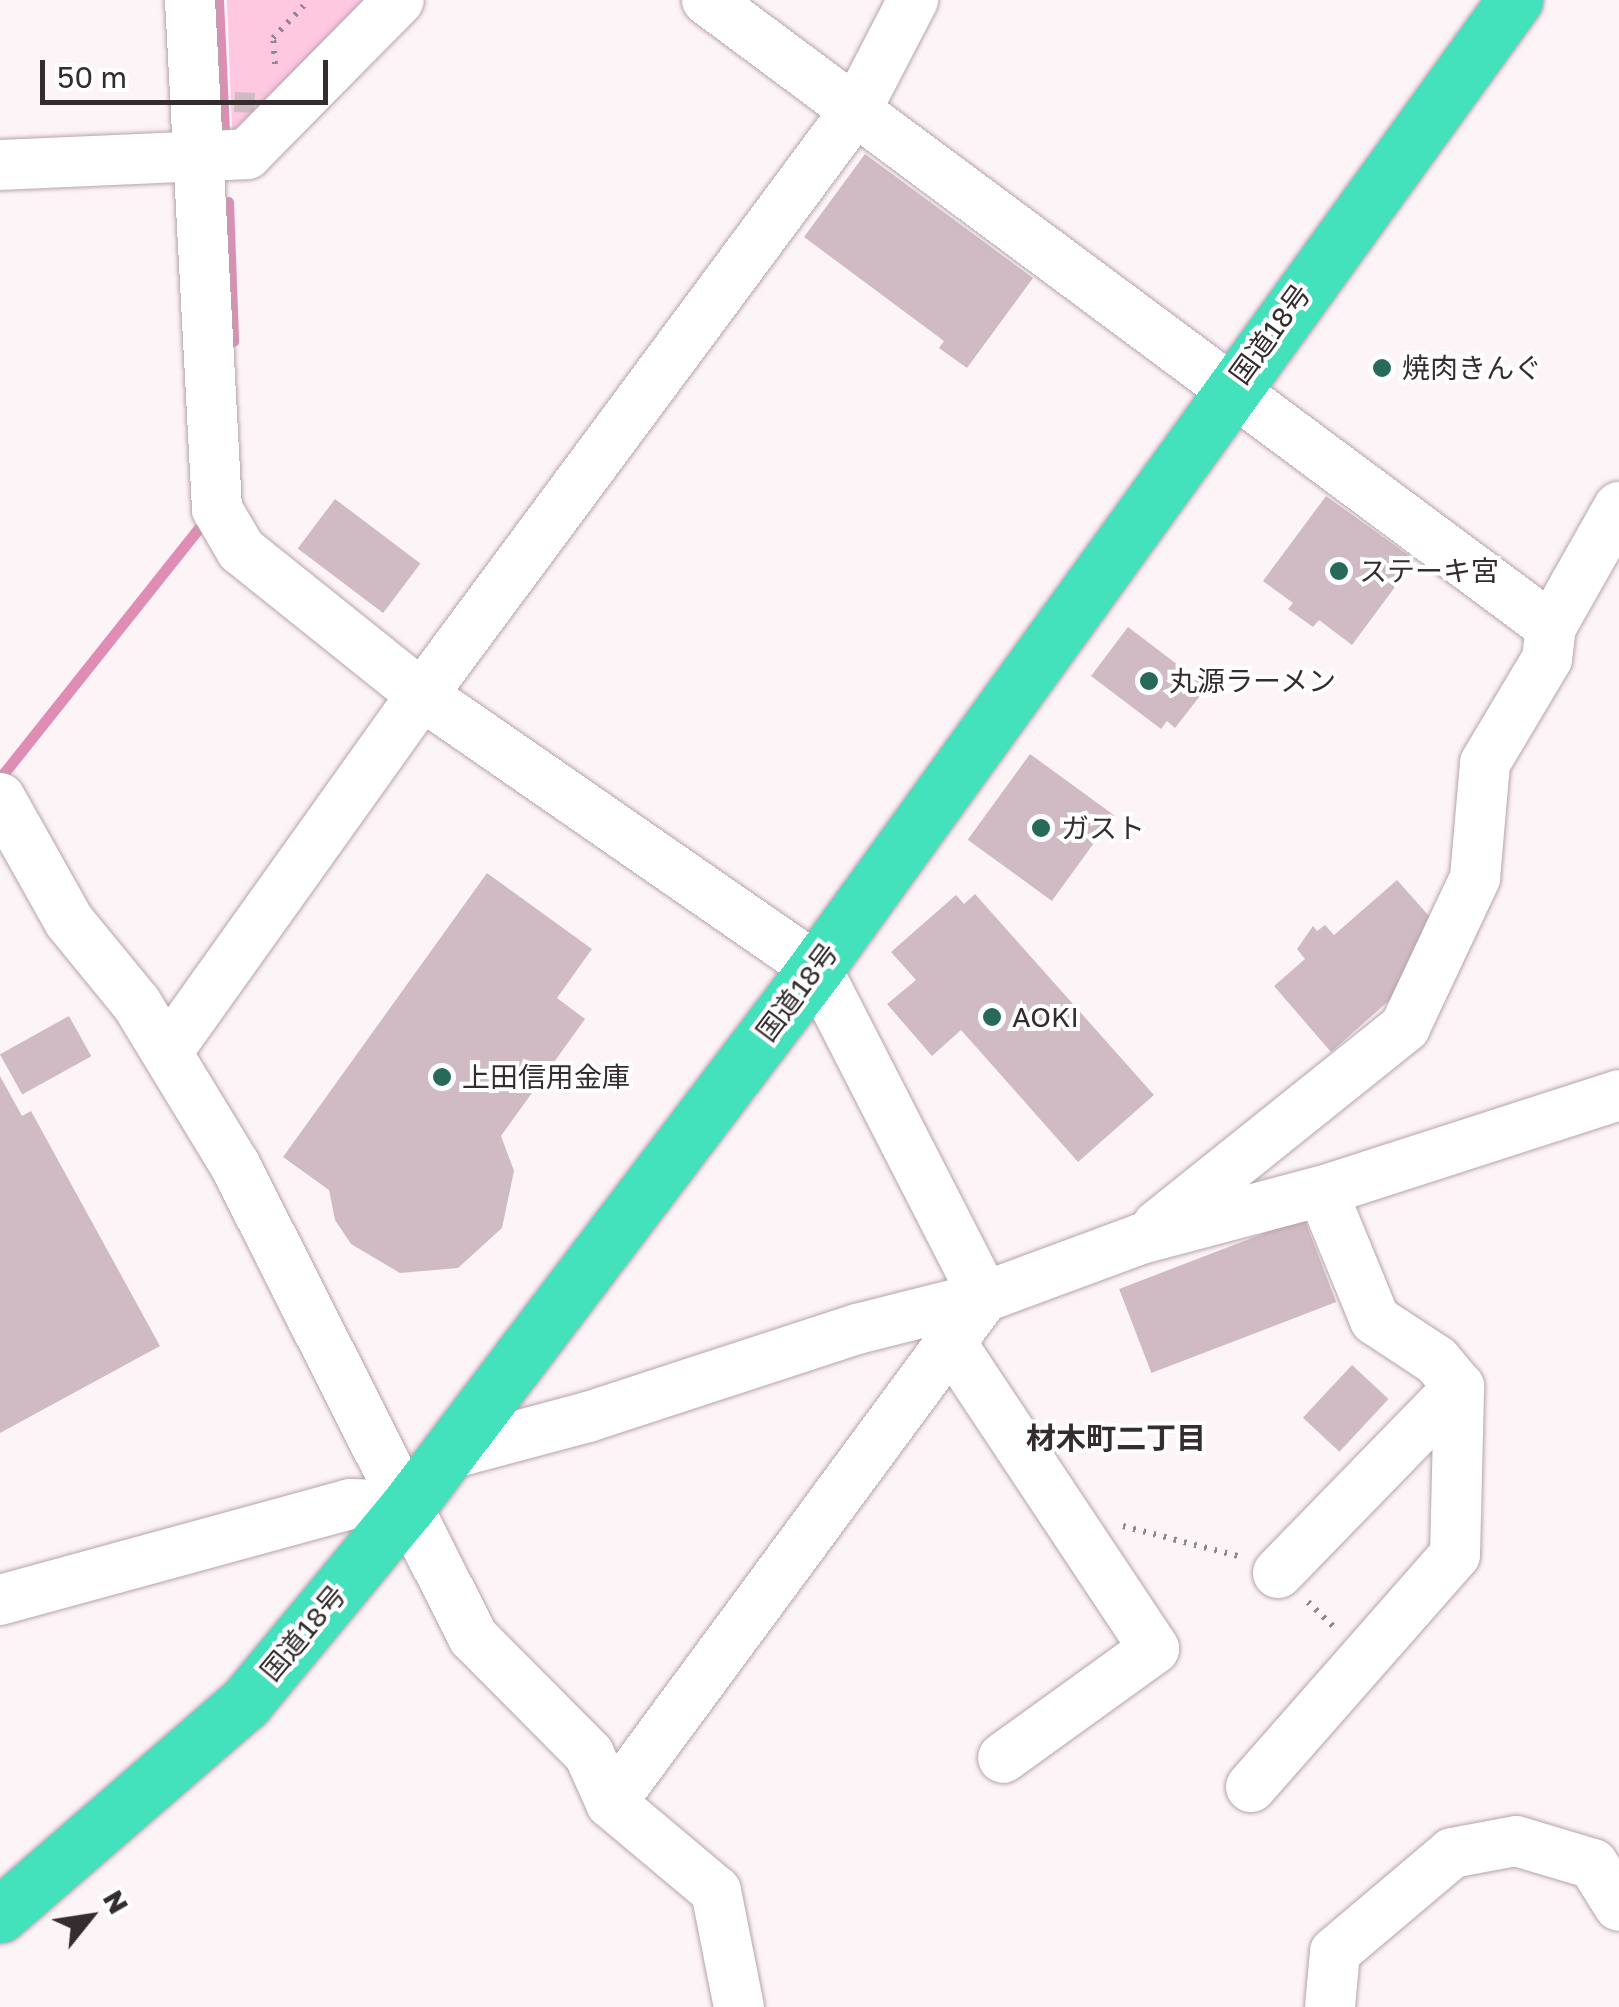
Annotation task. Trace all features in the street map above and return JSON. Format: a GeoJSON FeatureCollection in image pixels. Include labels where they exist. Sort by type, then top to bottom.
{"type":"FeatureCollection","features":[{"type":"Feature","properties":{"kind":"highway","name":"国道18号"},"geometry":{"type":"LineString","coordinates":[[0,1915],[245,1703],[408,1506],[816,968],[1228,390],[1515,0]]}},
{"type":"Feature","properties":{"kind":"street"},"geometry":{"type":"LineString","coordinates":[[190,0],[194,160],[217,510],[241,550],[422,695],[816,968],[984,1297]]}},
{"type":"Feature","properties":{"kind":"street"},"geometry":{"type":"LineString","coordinates":[[0,165],[194,160],[247,154],[399,0]]}},
{"type":"Feature","properties":{"kind":"street"},"geometry":{"type":"LineString","coordinates":[[707,0],[858,108],[1228,390],[1551,627]]}},
{"type":"Feature","properties":{"kind":"street"},"geometry":{"type":"LineString","coordinates":[[167,1052],[422,695],[858,108],[913,0]]}},
{"type":"Feature","properties":{"kind":"street"},"geometry":{"type":"LineString","coordinates":[[1141,1239],[1405,1027],[1475,878],[1485,763],[1547,659],[1551,627],[1619,507]]}},
{"type":"Feature","properties":{"kind":"street"},"geometry":{"type":"LineString","coordinates":[[1,799],[69,921],[167,1052],[294,1271],[474,1637],[588,1754],[611,1803],[716,1890],[739,2007]]}},
{"type":"Feature","properties":{"kind":"street"},"geometry":{"type":"LineString","coordinates":[[446,1455],[588,1417],[857,1329],[984,1297],[1141,1239],[1322,1191],[1619,1095]]}},
{"type":"Feature","properties":{"kind":"street"},"geometry":{"type":"LineString","coordinates":[[1250,1788],[1363,1654],[1455,1555],[1459,1387],[1436,1360],[1375,1320],[1322,1191]]}},
{"type":"Feature","properties":{"kind":"street"},"geometry":{"type":"LineString","coordinates":[[611,1803],[984,1297]]}},
{"type":"Feature","properties":{"kind":"street"},"geometry":{"type":"LineString","coordinates":[[951,1343],[1154,1649],[1002,1758]]}},
{"type":"Feature","properties":{"kind":"street"},"geometry":{"type":"LineString","coordinates":[[1278,1573],[1459,1387]]}},
{"type":"Feature","properties":{"kind":"street"},"geometry":{"type":"LineString","coordinates":[[0,1600],[350,1504],[408,1506]]}},
{"type":"Feature","properties":{"kind":"street"},"geometry":{"type":"LineString","coordinates":[[1330,2007],[1334,1952],[1452,1852],[1516,1842],[1593,1864],[1619,1906]]}},
{"type":"Feature","properties":{"kind":"path"},"geometry":{"type":"LineString","coordinates":[[1063,1512],[1222,1548],[1278,1573],[1363,1654]]}},
{"type":"Feature","properties":{"kind":"shaded area"},"geometry":{"type":"Polygon","coordinates":[[[227,0],[382,0],[248,140],[232,130],[227,0]]]}},
{"type":"Feature","properties":{"kind":"building"},"geometry":{"type":"Polygon","coordinates":[[[235,92],[255,93],[254,113],[234,112],[235,92]]]}},
{"type":"Feature","properties":{"kind":"building"},"geometry":{"type":"Polygon","coordinates":[[[865,154],[1033,278],[967,368],[939,348],[944,341],[804,237],[865,154]]]}},
{"type":"Feature","properties":{"kind":"building","name":"ステーキ宮"},"geometry":{"type":"Polygon","coordinates":[[[1326,496],[1415,560],[1352,645],[1319,620],[1313,627],[1288,609],[1293,603],[1263,581],[1326,496]]]}},
{"type":"Feature","properties":{"kind":"building"},"geometry":{"type":"Polygon","coordinates":[[[335,499],[420,563],[383,613],[298,549],[335,499]]]}},
{"type":"Feature","properties":{"kind":"building","name":"丸源ラーメン"},"geometry":{"type":"Polygon","coordinates":[[[1128,627],[1207,687],[1175,728],[1167,721],[1161,729],[1091,676],[1128,627]]]}},
{"type":"Feature","properties":{"kind":"building","name":"ガスト"},"geometry":{"type":"Polygon","coordinates":[[[1030,754],[1114,815],[1052,901],[968,840],[1030,754]]]}},
{"type":"Feature","properties":{"kind":"building","name":"上田信用金庫"},"geometry":{"type":"Polygon","coordinates":[[[487,873],[592,949],[557,998],[585,1019],[501,1136],[514,1171],[502,1228],[458,1268],[400,1273],[351,1244],[335,1220],[329,1190],[283,1157],[487,873]]]}},
{"type":"Feature","properties":{"kind":"building"},"geometry":{"type":"Polygon","coordinates":[[[1397,880],[1429,916],[1392,998],[1331,1052],[1274,986],[1305,959],[1297,949],[1313,926],[1317,931],[1325,925],[1334,935],[1397,880]]]}},
{"type":"Feature","properties":{"kind":"building","name":"AOKI"},"geometry":{"type":"Polygon","coordinates":[[[975,894],[1154,1095],[1078,1162],[961,1030],[932,1056],[887,1004],[916,980],[891,952],[956,895],[964,904],[975,894]]]}},
{"type":"Feature","properties":{"kind":"building"},"geometry":{"type":"Polygon","coordinates":[[[69,1016],[91,1056],[22,1095],[0,1054],[69,1016]]]}},
{"type":"Feature","properties":{"kind":"building"},"geometry":{"type":"Polygon","coordinates":[[[0,1076],[22,1116],[31,1111],[160,1346],[0,1433],[0,1076]]]}},
{"type":"Feature","properties":{"kind":"building"},"geometry":{"type":"Polygon","coordinates":[[[1304,1218],[1336,1302],[1151,1373],[1119,1289],[1304,1218]]]}},
{"type":"Feature","properties":{"kind":"building"},"geometry":{"type":"Polygon","coordinates":[[[1352,1365],[1389,1399],[1339,1452],[1303,1418],[1352,1365]]]}},
{"type":"Feature","properties":{"kind":"waterway"},"geometry":{"type":"LineString","coordinates":[[218,0],[224,133]]}},
{"type":"Feature","properties":{"kind":"waterway"},"geometry":{"type":"LineString","coordinates":[[228,202],[233,341]]}},
{"type":"Feature","properties":{"kind":"waterway"},"geometry":{"type":"LineString","coordinates":[[0,778],[206,519]]}},
{"type":"Feature","properties":{"kind":"place","name":"焼肉きんぐ"},"geometry":{"type":"Point","coordinates":[1382,368]}},
{"type":"Feature","properties":{"kind":"place","name":"ステーキ宮"},"geometry":{"type":"Point","coordinates":[1339,571]}},
{"type":"Feature","properties":{"kind":"place","name":"丸源ラーメン"},"geometry":{"type":"Point","coordinates":[1149,681]}},
{"type":"Feature","properties":{"kind":"place","name":"ガスト"},"geometry":{"type":"Point","coordinates":[1041,828]}},
{"type":"Feature","properties":{"kind":"place","name":"AOKI"},"geometry":{"type":"Point","coordinates":[992,1017]}},
{"type":"Feature","properties":{"kind":"place","name":"上田信用金庫"},"geometry":{"type":"Point","coordinates":[442,1077]}},
{"type":"Feature","properties":{"kind":"district","name":"材木町二丁目"},"geometry":{"type":"Point","coordinates":[1116,1438]}}]}
